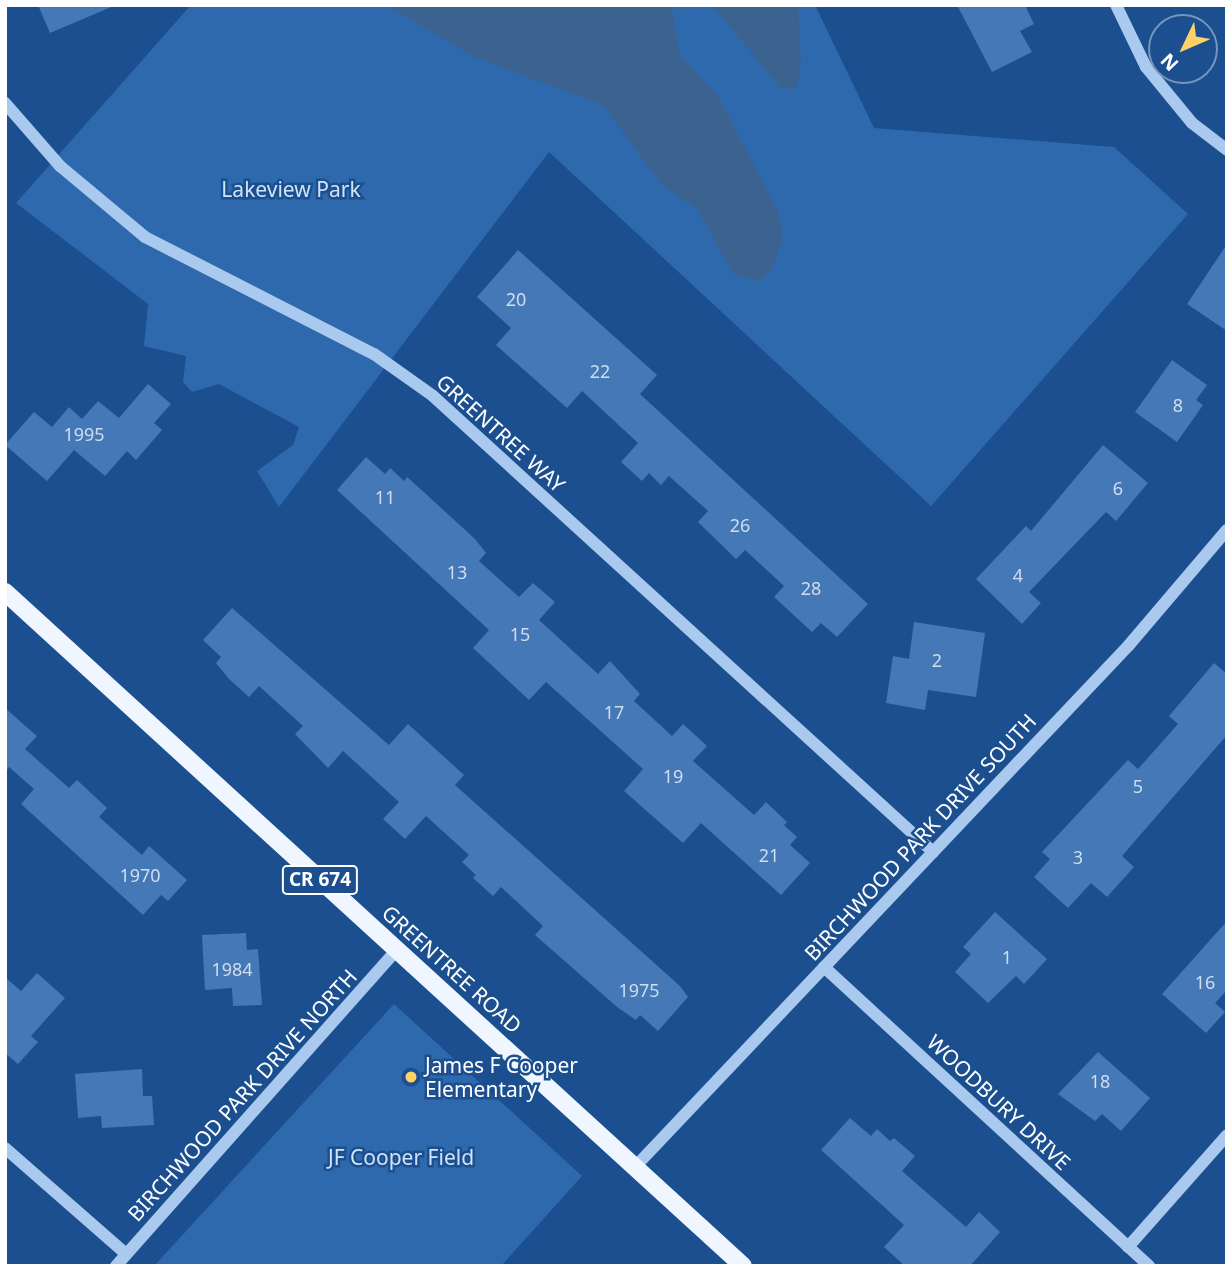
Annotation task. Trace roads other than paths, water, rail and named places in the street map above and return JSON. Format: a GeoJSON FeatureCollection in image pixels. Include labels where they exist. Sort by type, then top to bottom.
{"type":"FeatureCollection","features":[{"type":"Feature","properties":{"kind":"main road","name":"GREENTREE ROAD"},"geometry":{"type":"LineString","coordinates":[[5,593],[743,1266]]}},
{"type":"Feature","properties":{"kind":"street"},"geometry":{"type":"LineString","coordinates":[[1116,5],[1146,67],[1192,123],[1227,150]]}},
{"type":"Feature","properties":{"kind":"street","name":"GREENTREE WAY"},"geometry":{"type":"LineString","coordinates":[[5,103],[60,166],[145,237],[374,354],[433,396],[933,852]]}},
{"type":"Feature","properties":{"kind":"street","name":"BIRCHWOOD PARK DRIVE SOUTH"},"geometry":{"type":"LineString","coordinates":[[635,1167],[1129,645],[1227,530]]}},
{"type":"Feature","properties":{"kind":"street","name":"BIRCHWOOD PARK DRIVE NORTH"},"geometry":{"type":"LineString","coordinates":[[116,1266],[397,950]]}},
{"type":"Feature","properties":{"kind":"street","name":"WOODBURY DRIVE"},"geometry":{"type":"LineString","coordinates":[[824,967],[1149,1266]]}},
{"type":"Feature","properties":{"kind":"street"},"geometry":{"type":"LineString","coordinates":[[1128,1247],[1227,1135]]}},
{"type":"Feature","properties":{"kind":"street"},"geometry":{"type":"LineString","coordinates":[[5,1147],[126,1254]]}},
{"type":"Feature","properties":{"kind":"place","name":"James F Cooper Elementary"},"geometry":{"type":"Point","coordinates":[411,1077]}},
{"type":"Feature","properties":{"kind":"park label","name":"Lakeview Park"},"geometry":{"type":"Point","coordinates":[291,189]}},
{"type":"Feature","properties":{"kind":"park label","name":"JF Cooper Field"},"geometry":{"type":"Point","coordinates":[401,1157]}}]}
